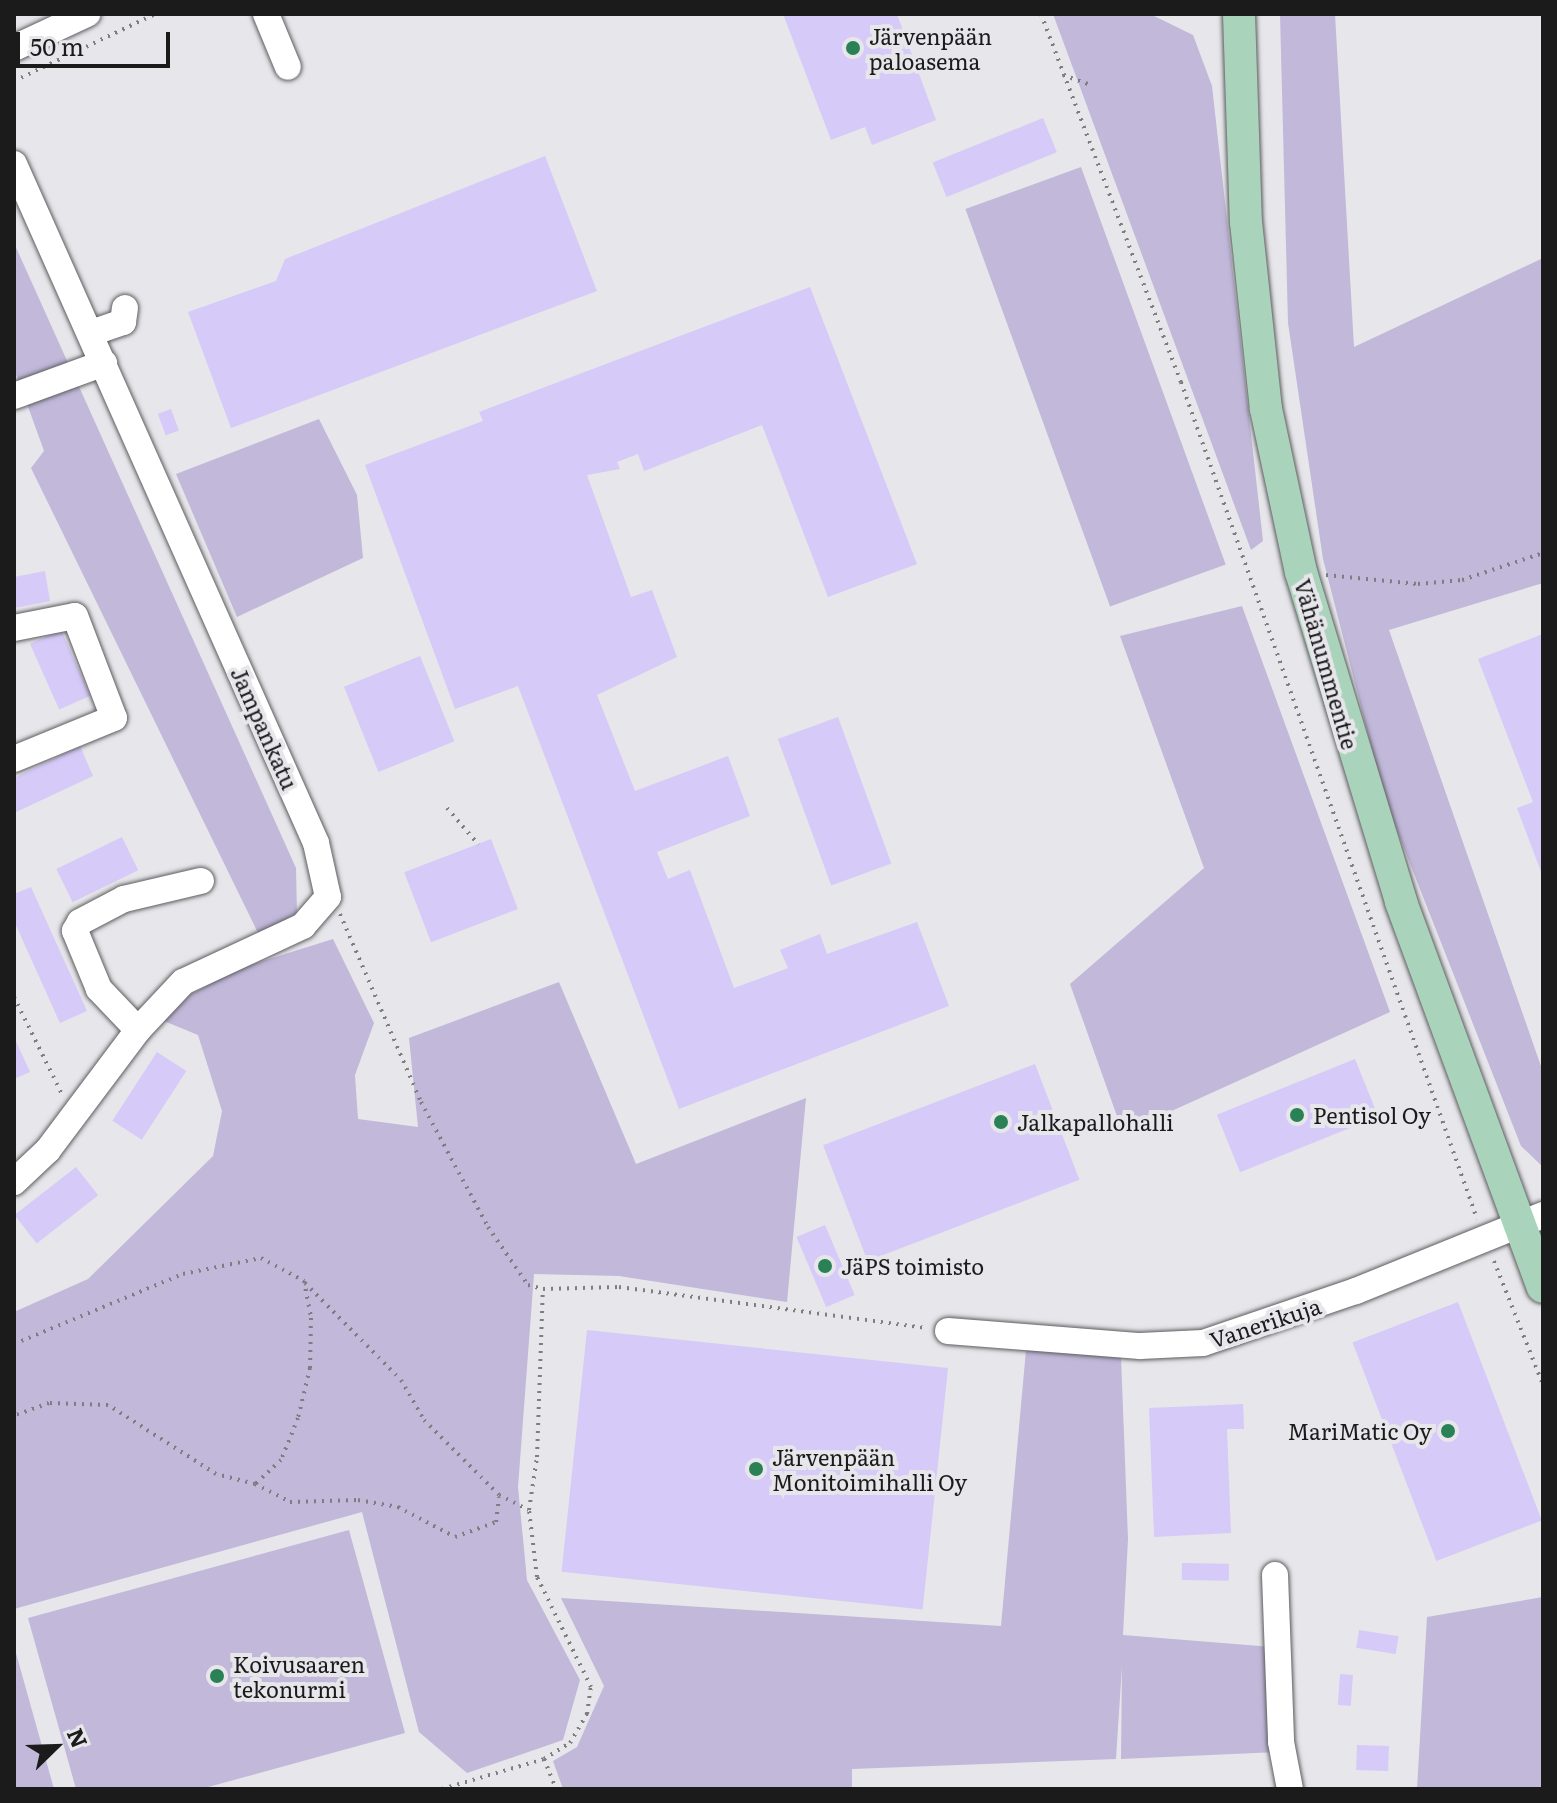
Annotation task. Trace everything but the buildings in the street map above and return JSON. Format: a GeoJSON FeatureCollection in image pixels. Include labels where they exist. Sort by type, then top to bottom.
{"type":"FeatureCollection","features":[{"type":"Feature","properties":{"kind":"main road","name":"Vähänummentie"},"geometry":{"type":"LineString","coordinates":[[1239,14],[1246,222],[1266,409],[1301,572],[1401,902],[1531,1220],[1543,1287]]}},
{"type":"Feature","properties":{"kind":"street"},"geometry":{"type":"LineString","coordinates":[[14,48],[87,14]]}},
{"type":"Feature","properties":{"kind":"street"},"geometry":{"type":"LineString","coordinates":[[266,14],[288,67]]}},
{"type":"Feature","properties":{"kind":"street","name":"Jampankatu"},"geometry":{"type":"LineString","coordinates":[[14,164],[321,856],[328,897]]}},
{"type":"Feature","properties":{"kind":"street"},"geometry":{"type":"LineString","coordinates":[[91,333],[123,322],[125,308]]}},
{"type":"Feature","properties":{"kind":"street"},"geometry":{"type":"LineString","coordinates":[[14,396],[104,363]]}},
{"type":"Feature","properties":{"kind":"street"},"geometry":{"type":"LineString","coordinates":[[14,628],[75,616],[114,718],[14,759]]}},
{"type":"Feature","properties":{"kind":"street"},"geometry":{"type":"LineString","coordinates":[[138,1030],[99,989],[75,931],[80,922],[124,899],[201,881]]}},
{"type":"Feature","properties":{"kind":"street"},"geometry":{"type":"LineString","coordinates":[[14,1182],[48,1150],[138,1030],[183,982],[303,926],[328,897]]}},
{"type":"Feature","properties":{"kind":"street","name":"Vanerikuja"},"geometry":{"type":"LineString","coordinates":[[948,1331],[1140,1346],[1203,1343],[1356,1291],[1531,1220]]}},
{"type":"Feature","properties":{"kind":"street"},"geometry":{"type":"LineString","coordinates":[[1275,1575],[1281,1742],[1290,1789]]}},
{"type":"Feature","properties":{"kind":"path"},"geometry":{"type":"LineString","coordinates":[[14,81],[155,14]]}},
{"type":"Feature","properties":{"kind":"path"},"geometry":{"type":"LineString","coordinates":[[1041,14],[1181,382],[1485,1237],[1543,1385]]}},
{"type":"Feature","properties":{"kind":"path"},"geometry":{"type":"LineString","coordinates":[[1063,75],[1093,86]]}},
{"type":"Feature","properties":{"kind":"path"},"geometry":{"type":"LineString","coordinates":[[1301,572],[1418,584],[1462,580],[1543,553]]}},
{"type":"Feature","properties":{"kind":"path"},"geometry":{"type":"LineString","coordinates":[[447,808],[478,844]]}},
{"type":"Feature","properties":{"kind":"path"},"geometry":{"type":"LineString","coordinates":[[328,897],[351,930],[421,1102],[488,1227],[528,1285],[543,1289],[619,1287],[948,1331]]}},
{"type":"Feature","properties":{"kind":"path"},"geometry":{"type":"LineString","coordinates":[[14,997],[72,1114]]}},
{"type":"Feature","properties":{"kind":"path"},"geometry":{"type":"LineString","coordinates":[[14,1344],[183,1274],[261,1258],[304,1281],[401,1380],[424,1420],[499,1495],[529,1510]]}},
{"type":"Feature","properties":{"kind":"path"},"geometry":{"type":"LineString","coordinates":[[255,1484],[281,1460],[304,1393],[311,1318],[304,1281]]}},
{"type":"Feature","properties":{"kind":"path"},"geometry":{"type":"LineString","coordinates":[[442,1789],[544,1759],[570,1743],[587,1714],[591,1687],[537,1577],[529,1510],[537,1457],[543,1289]]}},
{"type":"Feature","properties":{"kind":"path"},"geometry":{"type":"LineString","coordinates":[[14,1416],[49,1403],[108,1405],[216,1474],[255,1484],[290,1502],[358,1500],[398,1507],[455,1537],[496,1522],[499,1495]]}},
{"type":"Feature","properties":{"kind":"path"},"geometry":{"type":"LineString","coordinates":[[544,1759],[556,1789]]}},
{"type":"Feature","properties":{"kind":"shaded area"},"geometry":{"type":"Polygon","coordinates":[[[1053,14],[1150,14],[1193,35],[1212,86],[1263,541],[1251,550],[1053,14]]]}},
{"type":"Feature","properties":{"kind":"shaded area"},"geometry":{"type":"Polygon","coordinates":[[[1280,14],[1335,14],[1354,347],[1543,258],[1543,583],[1389,630],[1543,1072],[1543,1167],[1521,1146],[1385,800],[1323,559],[1288,323],[1280,14]]]}},
{"type":"Feature","properties":{"kind":"shaded area"},"geometry":{"type":"Polygon","coordinates":[[[1081,167],[1226,564],[1110,607],[965,209],[1081,167]]]}},
{"type":"Feature","properties":{"kind":"shaded area"},"geometry":{"type":"Polygon","coordinates":[[[14,243],[68,363],[20,384],[14,370],[14,243]]]}},
{"type":"Feature","properties":{"kind":"shaded area"},"geometry":{"type":"Polygon","coordinates":[[[76,380],[296,868],[297,913],[259,935],[31,468],[44,451],[26,401],[76,380]]]}},
{"type":"Feature","properties":{"kind":"shaded area"},"geometry":{"type":"Polygon","coordinates":[[[319,419],[357,495],[363,558],[237,617],[176,474],[319,419]]]}},
{"type":"Feature","properties":{"kind":"shaded area"},"geometry":{"type":"Polygon","coordinates":[[[1242,606],[1390,1012],[1123,1133],[1070,984],[1204,868],[1120,636],[1242,606]]]}},
{"type":"Feature","properties":{"kind":"shaded area"},"geometry":{"type":"Polygon","coordinates":[[[333,939],[374,1023],[355,1075],[358,1119],[418,1127],[409,1038],[559,982],[636,1164],[806,1098],[787,1302],[619,1276],[534,1274],[518,1487],[527,1580],[580,1680],[563,1740],[467,1773],[419,1732],[362,1512],[14,1609],[14,1312],[88,1279],[213,1156],[222,1111],[198,1035],[164,1021],[190,995],[237,969],[333,939]]]}},
{"type":"Feature","properties":{"kind":"shaded area"},"geometry":{"type":"Polygon","coordinates":[[[1026,1350],[1121,1357],[1128,1539],[1123,1635],[1272,1647],[1275,1752],[1121,1759],[1122,1666],[1116,1759],[852,1769],[852,1789],[563,1789],[553,1761],[577,1747],[604,1686],[561,1598],[1001,1626],[1026,1350]]]}},
{"type":"Feature","properties":{"kind":"shaded area","name":"Koivusaaren tekonurmi"},"geometry":{"type":"Polygon","coordinates":[[[349,1530],[405,1733],[201,1789],[76,1789],[28,1618],[349,1530]]]}},
{"type":"Feature","properties":{"kind":"shaded area"},"geometry":{"type":"Polygon","coordinates":[[[1543,1597],[1543,1789],[1417,1789],[1427,1617],[1543,1597]]]}},
{"type":"Feature","properties":{"kind":"shaded area"},"geometry":{"type":"Polygon","coordinates":[[[14,1646],[54,1789],[14,1789],[14,1646]]]}},
{"type":"Feature","properties":{"kind":"place","name":"Järvenpään paloasema"},"geometry":{"type":"Point","coordinates":[853,48]}},
{"type":"Feature","properties":{"kind":"place","name":"Pentisol Oy"},"geometry":{"type":"Point","coordinates":[1297,1115]}},
{"type":"Feature","properties":{"kind":"place","name":"Jalkapallohalli"},"geometry":{"type":"Point","coordinates":[1001,1122]}},
{"type":"Feature","properties":{"kind":"place","name":"JäPS toimisto"},"geometry":{"type":"Point","coordinates":[825,1266]}},
{"type":"Feature","properties":{"kind":"place","name":"MariMatic Oy"},"geometry":{"type":"Point","coordinates":[1448,1431]}},
{"type":"Feature","properties":{"kind":"place","name":"Järvenpään Monitoimihalli Oy"},"geometry":{"type":"Point","coordinates":[756,1469]}},
{"type":"Feature","properties":{"kind":"place","name":"Koivusaaren tekonurmi"},"geometry":{"type":"Point","coordinates":[217,1676]}}]}
